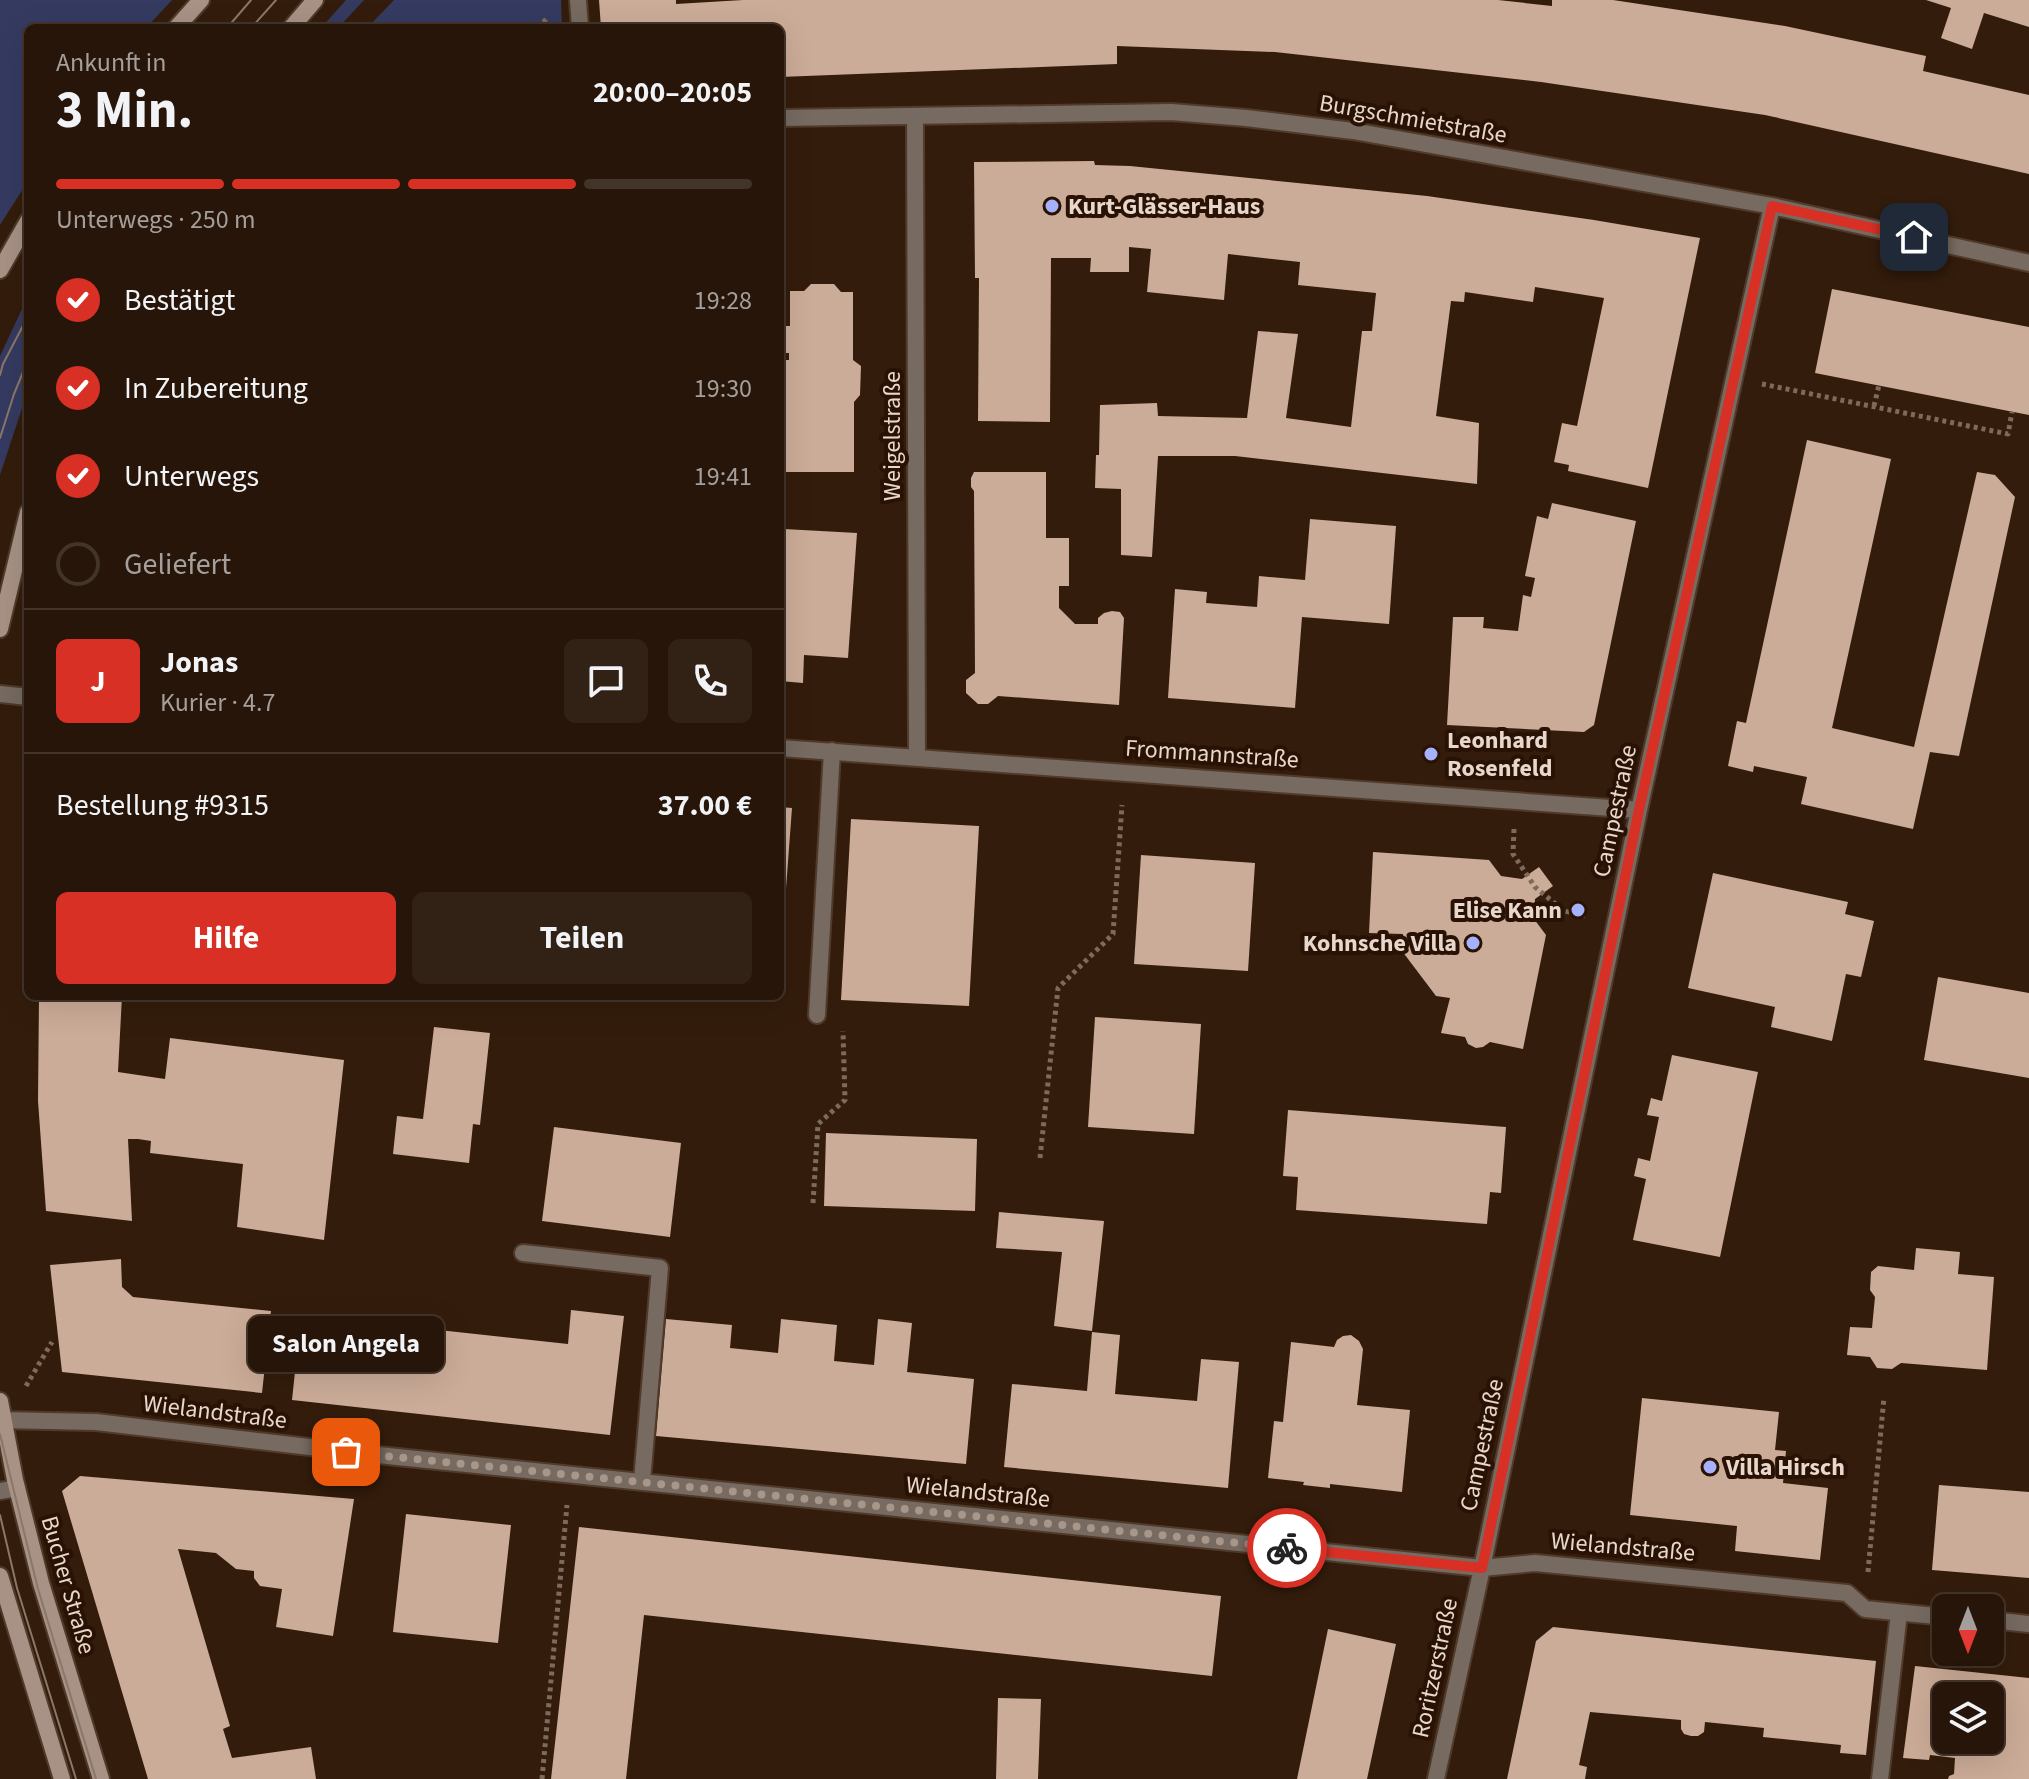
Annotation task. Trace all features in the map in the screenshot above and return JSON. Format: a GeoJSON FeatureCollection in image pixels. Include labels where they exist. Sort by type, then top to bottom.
{"type":"FeatureCollection","features":[{"type":"Feature","properties":{"kind":"main road"},"geometry":{"type":"LineString","coordinates":[[180,24],[201,0]]}},
{"type":"Feature","properties":{"kind":"main road"},"geometry":{"type":"LineString","coordinates":[[294,24],[315,0]]}},
{"type":"Feature","properties":{"kind":"main road"},"geometry":{"type":"LineString","coordinates":[[0,270],[24,228]]}},
{"type":"Feature","properties":{"kind":"main road"},"geometry":{"type":"LineString","coordinates":[[0,629],[24,529]]}},
{"type":"Feature","properties":{"kind":"main road","name":"Bucher Straße"},"geometry":{"type":"LineString","coordinates":[[0,1401],[1,1420],[41,1583],[101,1779]]}},
{"type":"Feature","properties":{"kind":"main road"},"geometry":{"type":"LineString","coordinates":[[0,1576],[62,1779]]}},
{"type":"Feature","properties":{"kind":"street"},"geometry":{"type":"LineString","coordinates":[[578,0],[580,24]]}},
{"type":"Feature","properties":{"kind":"street","name":"Burgschmietstraße"},"geometry":{"type":"LineString","coordinates":[[784,118],[1171,112],[1246,118],[1353,131],[1772,206],[2029,263]]}},
{"type":"Feature","properties":{"kind":"street","name":"Weigelstraße"},"geometry":{"type":"LineString","coordinates":[[915,116],[917,756]]}},
{"type":"Feature","properties":{"kind":"street","name":"Campestraße"},"geometry":{"type":"LineString","coordinates":[[1482,1568],[1639,810],[1772,206]]}},
{"type":"Feature","properties":{"kind":"street"},"geometry":{"type":"LineString","coordinates":[[0,694],[24,697]]}},
{"type":"Feature","properties":{"kind":"street","name":"Frommannstraße"},"geometry":{"type":"LineString","coordinates":[[784,748],[1639,810]]}},
{"type":"Feature","properties":{"kind":"street"},"geometry":{"type":"LineString","coordinates":[[818,1008],[832,751]]}},
{"type":"Feature","properties":{"kind":"street"},"geometry":{"type":"LineString","coordinates":[[523,1253],[660,1268],[642,1481]]}},
{"type":"Feature","properties":{"kind":"street","name":"Wielandstraße"},"geometry":{"type":"LineString","coordinates":[[1,1420],[96,1422],[378,1455],[1482,1568],[1535,1563],[1847,1593],[1865,1609],[1932,1616]]}},
{"type":"Feature","properties":{"kind":"street"},"geometry":{"type":"LineString","coordinates":[[0,1491],[17,1488]]}},
{"type":"Feature","properties":{"kind":"street","name":"Roritzerstraße"},"geometry":{"type":"LineString","coordinates":[[1436,1779],[1482,1568]]}},
{"type":"Feature","properties":{"kind":"street"},"geometry":{"type":"LineString","coordinates":[[1880,1779],[1899,1613]]}},
{"type":"Feature","properties":{"kind":"street"},"geometry":{"type":"LineString","coordinates":[[2004,1621],[2029,1624]]}},
{"type":"Feature","properties":{"kind":"path"},"geometry":{"type":"LineString","coordinates":[[541,24],[550,14]]}},
{"type":"Feature","properties":{"kind":"path"},"geometry":{"type":"LineString","coordinates":[[1734,378],[2008,434],[2012,412]]}},
{"type":"Feature","properties":{"kind":"path"},"geometry":{"type":"LineString","coordinates":[[1874,406],[1879,385]]}},
{"type":"Feature","properties":{"kind":"path"},"geometry":{"type":"LineString","coordinates":[[1040,1158],[1058,988],[1113,934],[1125,772]]}},
{"type":"Feature","properties":{"kind":"path"},"geometry":{"type":"LineString","coordinates":[[1514,800],[1513,854],[1535,887],[1564,911],[1616,921]]}},
{"type":"Feature","properties":{"kind":"path"},"geometry":{"type":"LineString","coordinates":[[813,1203],[818,1124],[845,1100],[843,1024],[818,1008]]}},
{"type":"Feature","properties":{"kind":"path"},"geometry":{"type":"LineString","coordinates":[[1865,1609],[1884,1397]]}},
{"type":"Feature","properties":{"kind":"path"},"geometry":{"type":"LineString","coordinates":[[542,1779],[570,1474]]}},
{"type":"Feature","properties":{"kind":"shaded area"},"geometry":{"type":"Polygon","coordinates":[[[0,0],[172,0],[150,24],[24,24],[24,187],[0,225],[0,0]]]}},
{"type":"Feature","properties":{"kind":"shaded area"},"geometry":{"type":"Polygon","coordinates":[[[346,0],[364,0],[342,24],[325,24],[346,0]]]}},
{"type":"Feature","properties":{"kind":"shaded area"},"geometry":{"type":"Polygon","coordinates":[[[394,0],[561,0],[562,24],[371,24],[394,0]]]}},
{"type":"Feature","properties":{"kind":"shaded area"},"geometry":{"type":"Polygon","coordinates":[[[24,305],[24,402],[0,475],[0,356],[24,305]]]}},
{"type":"Feature","properties":{"kind":"building"},"geometry":{"type":"Polygon","coordinates":[[[599,0],[676,0],[676,4],[743,0],[1498,0],[1552,6],[1552,0],[1613,0],[1785,26],[1926,56],[1923,71],[2029,95],[2029,174],[1765,115],[1541,82],[1275,52],[1117,46],[1117,64],[784,77],[784,24],[601,24],[599,0]]]}},
{"type":"Feature","properties":{"kind":"building"},"geometry":{"type":"Polygon","coordinates":[[[1926,0],[2029,0],[2029,27],[1984,13],[1972,49],[1941,38],[1951,8],[1926,0]]]}},
{"type":"Feature","properties":{"kind":"building"},"geometry":{"type":"Polygon","coordinates":[[[1094,161],[1095,165],[1427,196],[1700,238],[1648,488],[1568,471],[1569,465],[1554,462],[1562,423],[1577,426],[1604,298],[1535,287],[1533,302],[1465,292],[1464,302],[1451,301],[1436,416],[1479,423],[1477,484],[1235,456],[1158,456],[1152,557],[1121,555],[1121,489],[1095,488],[1100,405],[1157,403],[1158,416],[1247,418],[1258,331],[1298,334],[1286,418],[1351,427],[1362,331],[1372,331],[1376,293],[1298,285],[1300,262],[1228,254],[1224,300],[1147,292],[1151,249],[1129,247],[1129,272],[1090,272],[1091,258],[1051,258],[1050,422],[978,421],[979,278],[975,278],[974,162],[1094,161]]]}},
{"type":"Feature","properties":{"kind":"building"},"geometry":{"type":"Polygon","coordinates":[[[811,284],[834,284],[841,292],[853,292],[853,360],[861,366],[860,395],[854,402],[854,472],[784,472],[784,360],[789,360],[789,353],[784,353],[784,326],[790,326],[790,291],[804,291],[811,284]]]}},
{"type":"Feature","properties":{"kind":"building"},"geometry":{"type":"Polygon","coordinates":[[[1832,289],[2029,327],[2029,415],[1815,373],[1832,289]]]}},
{"type":"Feature","properties":{"kind":"building"},"geometry":{"type":"Polygon","coordinates":[[[1807,440],[1891,459],[1832,728],[1914,747],[1977,472],[1995,475],[2015,497],[1959,756],[1930,752],[1913,829],[1801,804],[1807,777],[1754,766],[1753,772],[1728,766],[1737,721],[1746,723],[1807,440]]]}},
{"type":"Feature","properties":{"kind":"building"},"geometry":{"type":"Polygon","coordinates":[[[974,472],[1046,472],[1046,538],[1069,538],[1069,586],[1059,586],[1059,608],[1075,624],[1098,624],[1098,618],[1112,611],[1120,612],[1124,618],[1119,705],[998,696],[988,704],[978,704],[966,693],[966,680],[975,673],[974,491],[971,487],[974,472]]]}},
{"type":"Feature","properties":{"kind":"building"},"geometry":{"type":"Polygon","coordinates":[[[1552,503],[1636,521],[1594,725],[1584,732],[1447,725],[1453,617],[1484,617],[1483,628],[1518,631],[1523,595],[1531,597],[1535,578],[1525,576],[1537,516],[1548,519],[1552,503]]]}},
{"type":"Feature","properties":{"kind":"building"},"geometry":{"type":"Polygon","coordinates":[[[1310,519],[1396,526],[1389,624],[1302,617],[1295,708],[1168,698],[1175,589],[1207,592],[1206,603],[1257,607],[1259,576],[1305,580],[1310,519]]]}},
{"type":"Feature","properties":{"kind":"building"},"geometry":{"type":"Polygon","coordinates":[[[784,529],[857,533],[848,658],[804,655],[803,683],[784,681],[784,529]]]}},
{"type":"Feature","properties":{"kind":"building"},"geometry":{"type":"Polygon","coordinates":[[[784,807],[792,808],[784,915],[784,807]]]}},
{"type":"Feature","properties":{"kind":"building"},"geometry":{"type":"Polygon","coordinates":[[[851,819],[979,826],[969,1006],[841,1000],[851,819]]]}},
{"type":"Feature","properties":{"kind":"building","name":"Kohnsche Villa"},"geometry":{"type":"Polygon","coordinates":[[[1373,852],[1489,860],[1501,876],[1522,879],[1539,867],[1553,886],[1535,899],[1534,919],[1546,935],[1523,1049],[1490,1042],[1476,1048],[1468,1044],[1465,1037],[1441,1033],[1450,998],[1436,996],[1402,951],[1403,934],[1369,933],[1373,852]]]}},
{"type":"Feature","properties":{"kind":"building"},"geometry":{"type":"Polygon","coordinates":[[[1141,855],[1255,863],[1248,971],[1134,964],[1141,855]]]}},
{"type":"Feature","properties":{"kind":"building"},"geometry":{"type":"Polygon","coordinates":[[[1713,873],[1848,902],[1845,914],[1874,921],[1861,977],[1846,974],[1832,1041],[1771,1027],[1775,1007],[1688,988],[1713,873]]]}},
{"type":"Feature","properties":{"kind":"building"},"geometry":{"type":"Polygon","coordinates":[[[1938,977],[2029,993],[2029,1078],[1924,1060],[1938,977]]]}},
{"type":"Feature","properties":{"kind":"building"},"geometry":{"type":"Polygon","coordinates":[[[39,1000],[122,1000],[118,1072],[165,1079],[170,1038],[344,1060],[324,1240],[237,1227],[243,1164],[150,1153],[151,1141],[138,1139],[128,1139],[132,1221],[46,1211],[38,1101],[39,1000]]]}},
{"type":"Feature","properties":{"kind":"building"},"geometry":{"type":"Polygon","coordinates":[[[1095,1017],[1201,1024],[1194,1134],[1088,1127],[1095,1017]]]}},
{"type":"Feature","properties":{"kind":"building"},"geometry":{"type":"Polygon","coordinates":[[[434,1027],[490,1033],[480,1125],[473,1124],[469,1163],[393,1154],[397,1116],[423,1119],[434,1027]]]}},
{"type":"Feature","properties":{"kind":"building"},"geometry":{"type":"Polygon","coordinates":[[[1672,1055],[1758,1072],[1720,1257],[1633,1240],[1646,1179],[1634,1176],[1638,1158],[1650,1161],[1659,1117],[1647,1115],[1651,1098],[1662,1101],[1672,1055]]]}},
{"type":"Feature","properties":{"kind":"building"},"geometry":{"type":"Polygon","coordinates":[[[1288,1110],[1506,1127],[1501,1193],[1490,1192],[1487,1224],[1296,1210],[1298,1177],[1283,1176],[1288,1110]]]}},
{"type":"Feature","properties":{"kind":"building"},"geometry":{"type":"Polygon","coordinates":[[[554,1127],[681,1143],[670,1237],[542,1221],[554,1127]]]}},
{"type":"Feature","properties":{"kind":"building"},"geometry":{"type":"Polygon","coordinates":[[[826,1133],[977,1139],[975,1211],[824,1206],[826,1133]]]}},
{"type":"Feature","properties":{"kind":"building"},"geometry":{"type":"Polygon","coordinates":[[[999,1212],[1104,1221],[1092,1331],[1054,1326],[1062,1252],[996,1248],[999,1212]]]}},
{"type":"Feature","properties":{"kind":"building"},"geometry":{"type":"Polygon","coordinates":[[[1916,1248],[1960,1252],[1958,1274],[1994,1277],[1987,1370],[1901,1363],[1892,1369],[1877,1368],[1870,1357],[1847,1355],[1850,1327],[1872,1328],[1875,1297],[1870,1290],[1871,1272],[1878,1266],[1914,1270],[1916,1248]]]}},
{"type":"Feature","properties":{"kind":"building"},"geometry":{"type":"Polygon","coordinates":[[[121,1259],[122,1287],[133,1297],[271,1311],[262,1393],[62,1372],[50,1265],[121,1259]]]}},
{"type":"Feature","properties":{"kind":"building"},"geometry":{"type":"Polygon","coordinates":[[[571,1310],[624,1316],[610,1435],[292,1400],[301,1315],[568,1344],[571,1310]]]}},
{"type":"Feature","properties":{"kind":"building"},"geometry":{"type":"Polygon","coordinates":[[[666,1319],[732,1325],[730,1348],[778,1353],[781,1319],[837,1325],[834,1361],[874,1365],[878,1319],[912,1323],[907,1372],[974,1379],[966,1464],[656,1436],[666,1319]]]}},
{"type":"Feature","properties":{"kind":"building"},"geometry":{"type":"Polygon","coordinates":[[[1092,1332],[1120,1335],[1115,1394],[1197,1401],[1201,1359],[1239,1362],[1228,1488],[1004,1467],[1012,1384],[1087,1391],[1092,1332]]]}},
{"type":"Feature","properties":{"kind":"building"},"geometry":{"type":"Polygon","coordinates":[[[1351,1335],[1363,1349],[1357,1405],[1410,1410],[1402,1492],[1330,1484],[1330,1488],[1268,1478],[1274,1421],[1283,1422],[1291,1342],[1334,1347],[1337,1340],[1351,1335]]]}},
{"type":"Feature","properties":{"kind":"building","name":"Villa Hirsch"},"geometry":{"type":"Polygon","coordinates":[[[1642,1398],[1779,1412],[1775,1450],[1786,1451],[1783,1483],[1828,1488],[1820,1560],[1735,1551],[1737,1526],[1630,1515],[1642,1398]]]}},
{"type":"Feature","properties":{"kind":"building"},"geometry":{"type":"Polygon","coordinates":[[[80,1476],[354,1499],[333,1636],[276,1627],[282,1589],[260,1586],[254,1578],[254,1571],[236,1569],[216,1553],[178,1549],[230,1726],[223,1729],[232,1758],[311,1747],[316,1779],[148,1779],[62,1491],[80,1476]]]}},
{"type":"Feature","properties":{"kind":"building"},"geometry":{"type":"Polygon","coordinates":[[[1939,1485],[2029,1492],[2029,1578],[1932,1570],[1939,1485]]]}},
{"type":"Feature","properties":{"kind":"building"},"geometry":{"type":"Polygon","coordinates":[[[406,1514],[511,1525],[498,1643],[393,1632],[406,1514]]]}},
{"type":"Feature","properties":{"kind":"building"},"geometry":{"type":"Polygon","coordinates":[[[579,1527],[1221,1596],[1212,1676],[644,1615],[626,1779],[551,1779],[579,1527]]]}},
{"type":"Feature","properties":{"kind":"building"},"geometry":{"type":"Polygon","coordinates":[[[1553,1627],[1876,1661],[1866,1755],[1840,1753],[1841,1745],[1763,1737],[1764,1728],[1705,1722],[1704,1732],[1691,1736],[1684,1734],[1681,1720],[1590,1712],[1579,1765],[1587,1767],[1585,1779],[1507,1779],[1536,1641],[1553,1627]]]}},
{"type":"Feature","properties":{"kind":"building"},"geometry":{"type":"Polygon","coordinates":[[[1328,1629],[1396,1644],[1367,1779],[1297,1779],[1328,1629]]]}},
{"type":"Feature","properties":{"kind":"building"},"geometry":{"type":"Polygon","coordinates":[[[1915,1666],[2029,1678],[2029,1779],[1948,1779],[1954,1774],[1955,1758],[1930,1755],[1929,1760],[1903,1758],[1915,1666]]]}},
{"type":"Feature","properties":{"kind":"building"},"geometry":{"type":"Polygon","coordinates":[[[998,1698],[1041,1699],[1038,1779],[996,1779],[998,1698]]]}},
{"type":"Feature","properties":{"kind":"tram line"},"geometry":{"type":"LineString","coordinates":[[230,24],[251,0]]}},
{"type":"Feature","properties":{"kind":"tram line"},"geometry":{"type":"LineString","coordinates":[[255,24],[276,0]]}},
{"type":"Feature","properties":{"kind":"tram line"},"geometry":{"type":"LineString","coordinates":[[0,375],[24,324]]}},
{"type":"Feature","properties":{"kind":"tram line"},"geometry":{"type":"LineString","coordinates":[[0,438],[24,370]]}},
{"type":"Feature","properties":{"kind":"tram line"},"geometry":{"type":"LineString","coordinates":[[0,1434],[38,1589],[96,1779]]}},
{"type":"Feature","properties":{"kind":"tram line"},"geometry":{"type":"LineString","coordinates":[[0,1515],[17,1588],[76,1779]]}},
{"type":"Feature","properties":{"kind":"way so far"},"geometry":{"type":"LineString","coordinates":[[346,1452],[1287,1548]]}},
{"type":"Feature","properties":{"kind":"place","name":"Kurt-Glässer-Haus"},"geometry":{"type":"Point","coordinates":[1052,206]}},
{"type":"Feature","properties":{"kind":"place","name":"Leonhard Rosenfeld"},"geometry":{"type":"Point","coordinates":[1431,754]}},
{"type":"Feature","properties":{"kind":"place","name":"Elise Kann"},"geometry":{"type":"Point","coordinates":[1578,910]}},
{"type":"Feature","properties":{"kind":"place","name":"Kohnsche Villa"},"geometry":{"type":"Point","coordinates":[1473,943]}},
{"type":"Feature","properties":{"kind":"place","name":"Salon Angela"},"geometry":{"type":"Point","coordinates":[346,1452]}},
{"type":"Feature","properties":{"kind":"place","name":"Villa Hirsch"},"geometry":{"type":"Point","coordinates":[1710,1467]}},
{"type":"Feature","properties":{"kind":"route"},"geometry":{"type":"LineString","coordinates":[[1287,1548],[1482,1568],[1639,810],[1772,206],[1914,237]]}}]}
